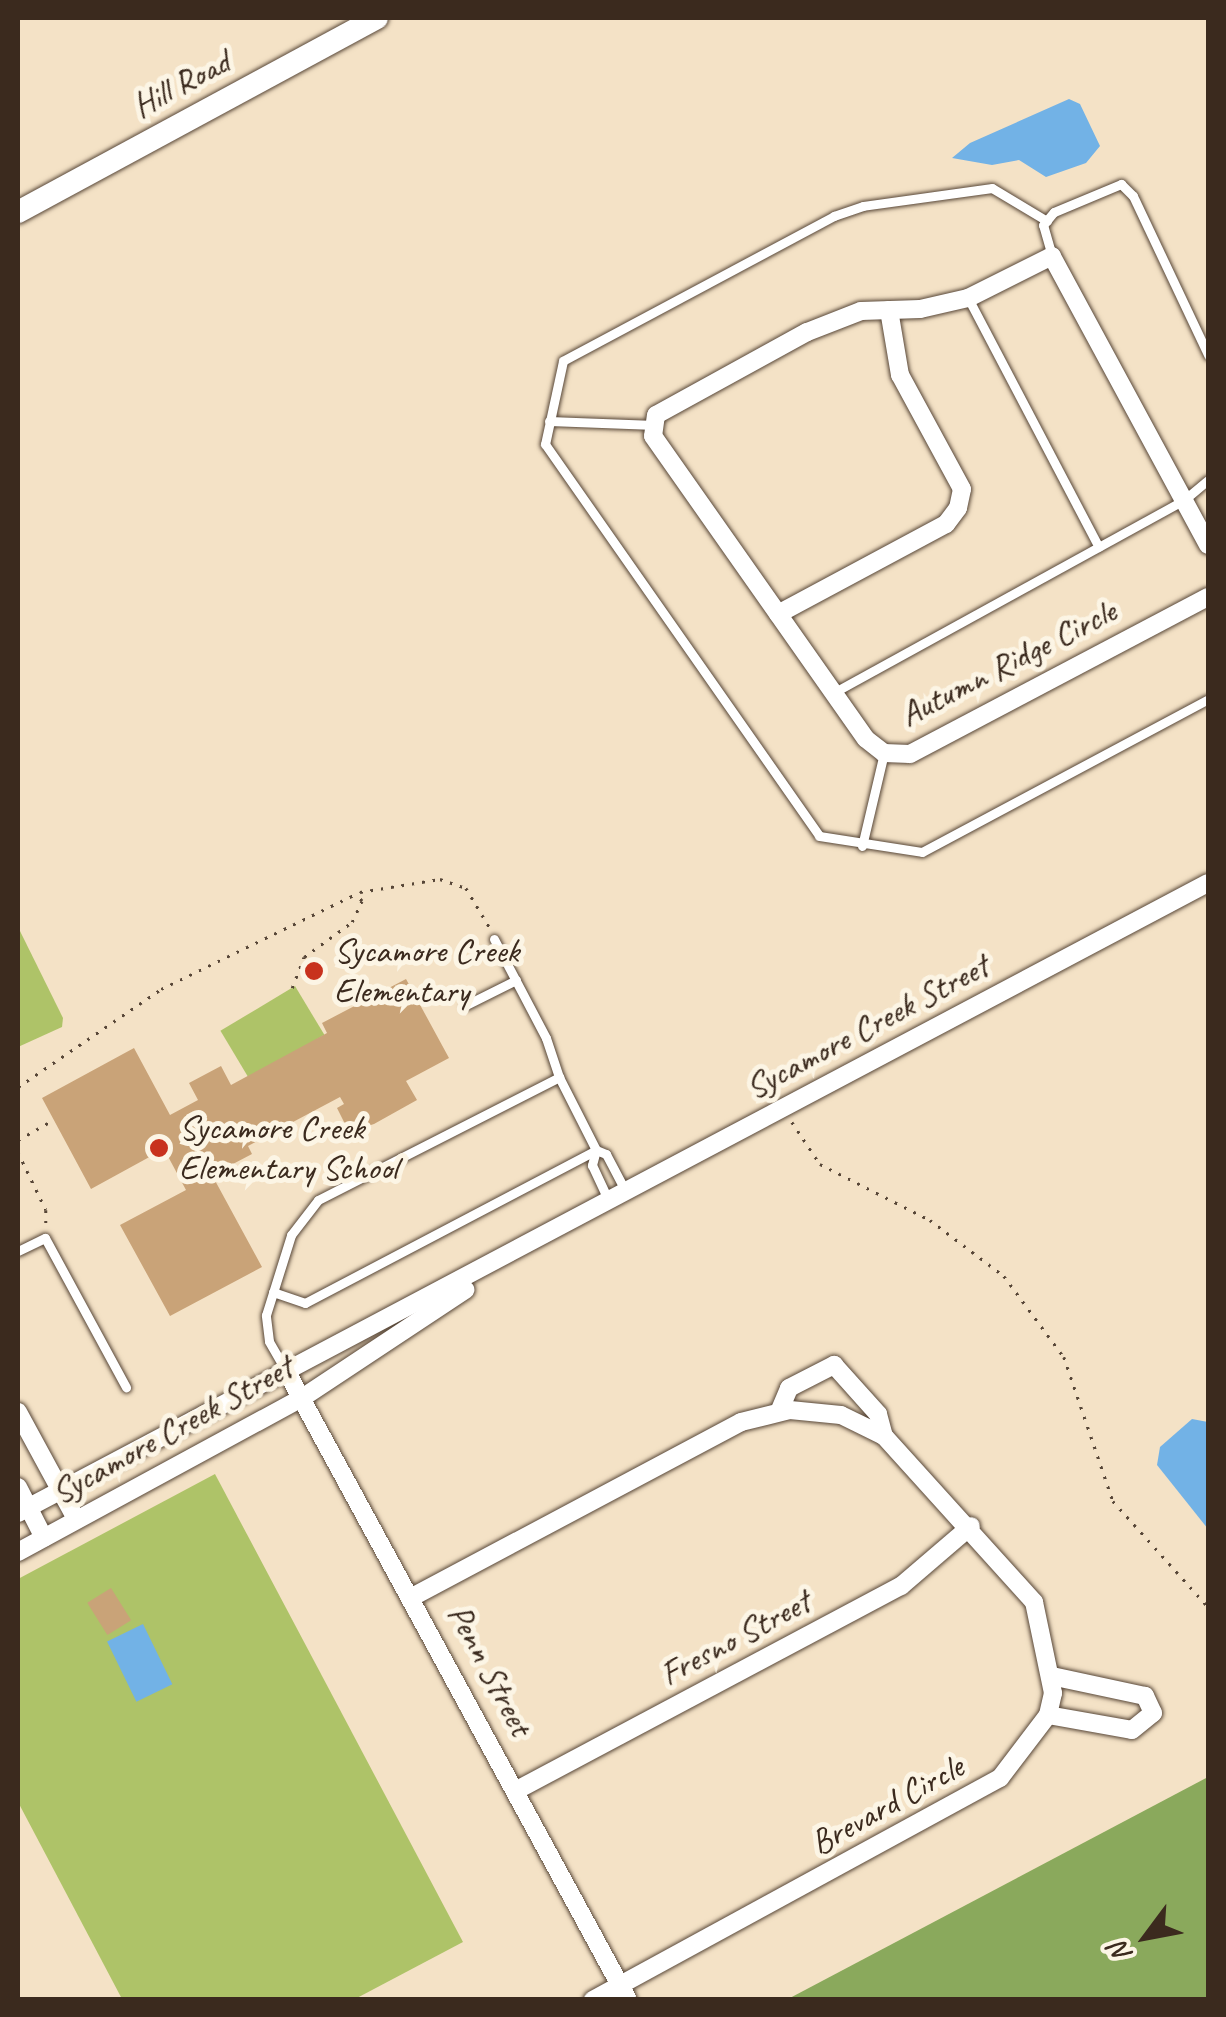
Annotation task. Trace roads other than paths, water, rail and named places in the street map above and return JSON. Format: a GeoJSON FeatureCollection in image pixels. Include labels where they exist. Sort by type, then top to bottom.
{"type":"FeatureCollection","features":[{"type":"Feature","properties":{"kind":"main road","name":"Hill Road"},"geometry":{"type":"LineString","coordinates":[[18,212],[377,18]]}},
{"type":"Feature","properties":{"kind":"street"},"geometry":{"type":"LineString","coordinates":[[655,425],[669,407],[808,332],[861,311],[968,298],[1052,256],[1208,546]]}},
{"type":"Feature","properties":{"kind":"street"},"geometry":{"type":"LineString","coordinates":[[778,614],[946,524],[958,508],[962,489],[900,375],[889,310]]}},
{"type":"Feature","properties":{"kind":"street","name":"Autumn Ridge Circle"},"geometry":{"type":"LineString","coordinates":[[655,425],[653,436],[833,693],[884,753],[910,754],[1208,596]]}},
{"type":"Feature","properties":{"kind":"street","name":"Sycamore Creek Street"},"geometry":{"type":"LineString","coordinates":[[23,1510],[288,1374],[1208,883]]}},
{"type":"Feature","properties":{"kind":"street","name":"Sycamore Creek Street"},"geometry":{"type":"LineString","coordinates":[[18,1552],[302,1398],[556,1229]]}},
{"type":"Feature","properties":{"kind":"street","name":"Brevard Circle"},"geometry":{"type":"LineString","coordinates":[[779,1412],[789,1388],[834,1365],[878,1414],[884,1436]]}},
{"type":"Feature","properties":{"kind":"street","name":"Penn Street"},"geometry":{"type":"LineString","coordinates":[[288,1374],[414,1596],[624,1992]]}},
{"type":"Feature","properties":{"kind":"street"},"geometry":{"type":"LineString","coordinates":[[18,1412],[76,1519]]}},
{"type":"Feature","properties":{"kind":"street","name":"Brevard Circle"},"geometry":{"type":"LineString","coordinates":[[414,1596],[742,1422],[779,1412],[840,1416],[884,1436],[971,1526],[1034,1602],[1052,1676],[1048,1715],[1017,1761],[981,1793],[624,1992],[592,2000]]}},
{"type":"Feature","properties":{"kind":"street"},"geometry":{"type":"LineString","coordinates":[[18,1486],[23,1510],[44,1538]]}},
{"type":"Feature","properties":{"kind":"street","name":"Fresno Street"},"geometry":{"type":"LineString","coordinates":[[517,1790],[901,1586],[971,1526]]}},
{"type":"Feature","properties":{"kind":"street"},"geometry":{"type":"LineString","coordinates":[[1048,1715],[1132,1730],[1153,1713],[1145,1696],[1052,1676]]}},
{"type":"Feature","properties":{"kind":"lane"},"geometry":{"type":"LineString","coordinates":[[1047,221],[1121,184],[1132,196],[1208,356]]}},
{"type":"Feature","properties":{"kind":"lane"},"geometry":{"type":"LineString","coordinates":[[1047,221],[992,188],[862,206],[834,216],[563,360],[545,444],[819,836],[862,846],[922,852],[1208,699]]}},
{"type":"Feature","properties":{"kind":"lane"},"geometry":{"type":"LineString","coordinates":[[1047,221],[1052,256]]}},
{"type":"Feature","properties":{"kind":"lane"},"geometry":{"type":"LineString","coordinates":[[968,298],[1099,547]]}},
{"type":"Feature","properties":{"kind":"lane"},"geometry":{"type":"LineString","coordinates":[[549,421],[655,425]]}},
{"type":"Feature","properties":{"kind":"lane"},"geometry":{"type":"LineString","coordinates":[[833,693],[1184,500],[1208,480]]}},
{"type":"Feature","properties":{"kind":"lane"},"geometry":{"type":"LineString","coordinates":[[862,846],[884,753]]}},
{"type":"Feature","properties":{"kind":"lane"},"geometry":{"type":"LineString","coordinates":[[494,939],[596,1150],[592,1165],[618,1196]]}},
{"type":"Feature","properties":{"kind":"lane"},"geometry":{"type":"LineString","coordinates":[[466,1005],[516,980]]}},
{"type":"Feature","properties":{"kind":"lane"},"geometry":{"type":"LineString","coordinates":[[288,1374],[269,1341],[273,1292],[291,1235],[313,1202],[559,1077]]}},
{"type":"Feature","properties":{"kind":"lane"},"geometry":{"type":"LineString","coordinates":[[273,1292],[305,1303],[596,1150],[606,1154],[618,1196]]}},
{"type":"Feature","properties":{"kind":"lane"},"geometry":{"type":"LineString","coordinates":[[18,1252],[45,1238],[126,1387]]}},
{"type":"Feature","properties":{"kind":"water"},"geometry":{"type":"Polygon","coordinates":[[[1069,99],[1080,104],[1100,146],[1086,163],[1046,177],[1019,160],[992,165],[952,158],[970,143],[1069,99]]]}},
{"type":"Feature","properties":{"kind":"water"},"geometry":{"type":"Polygon","coordinates":[[[1192,1419],[1208,1422],[1208,1529],[1157,1465],[1160,1447],[1192,1419]]]}},
{"type":"Feature","properties":{"kind":"water"},"geometry":{"type":"Polygon","coordinates":[[[143,1624],[172,1684],[136,1702],[107,1642],[143,1624]]]}},
{"type":"Feature","properties":{"kind":"place","name":"Sycamore Creek Elementary"},"geometry":{"type":"Point","coordinates":[314,971]}},
{"type":"Feature","properties":{"kind":"place","name":"Sycamore Creek Elementary School"},"geometry":{"type":"Point","coordinates":[159,1148]}}]}
